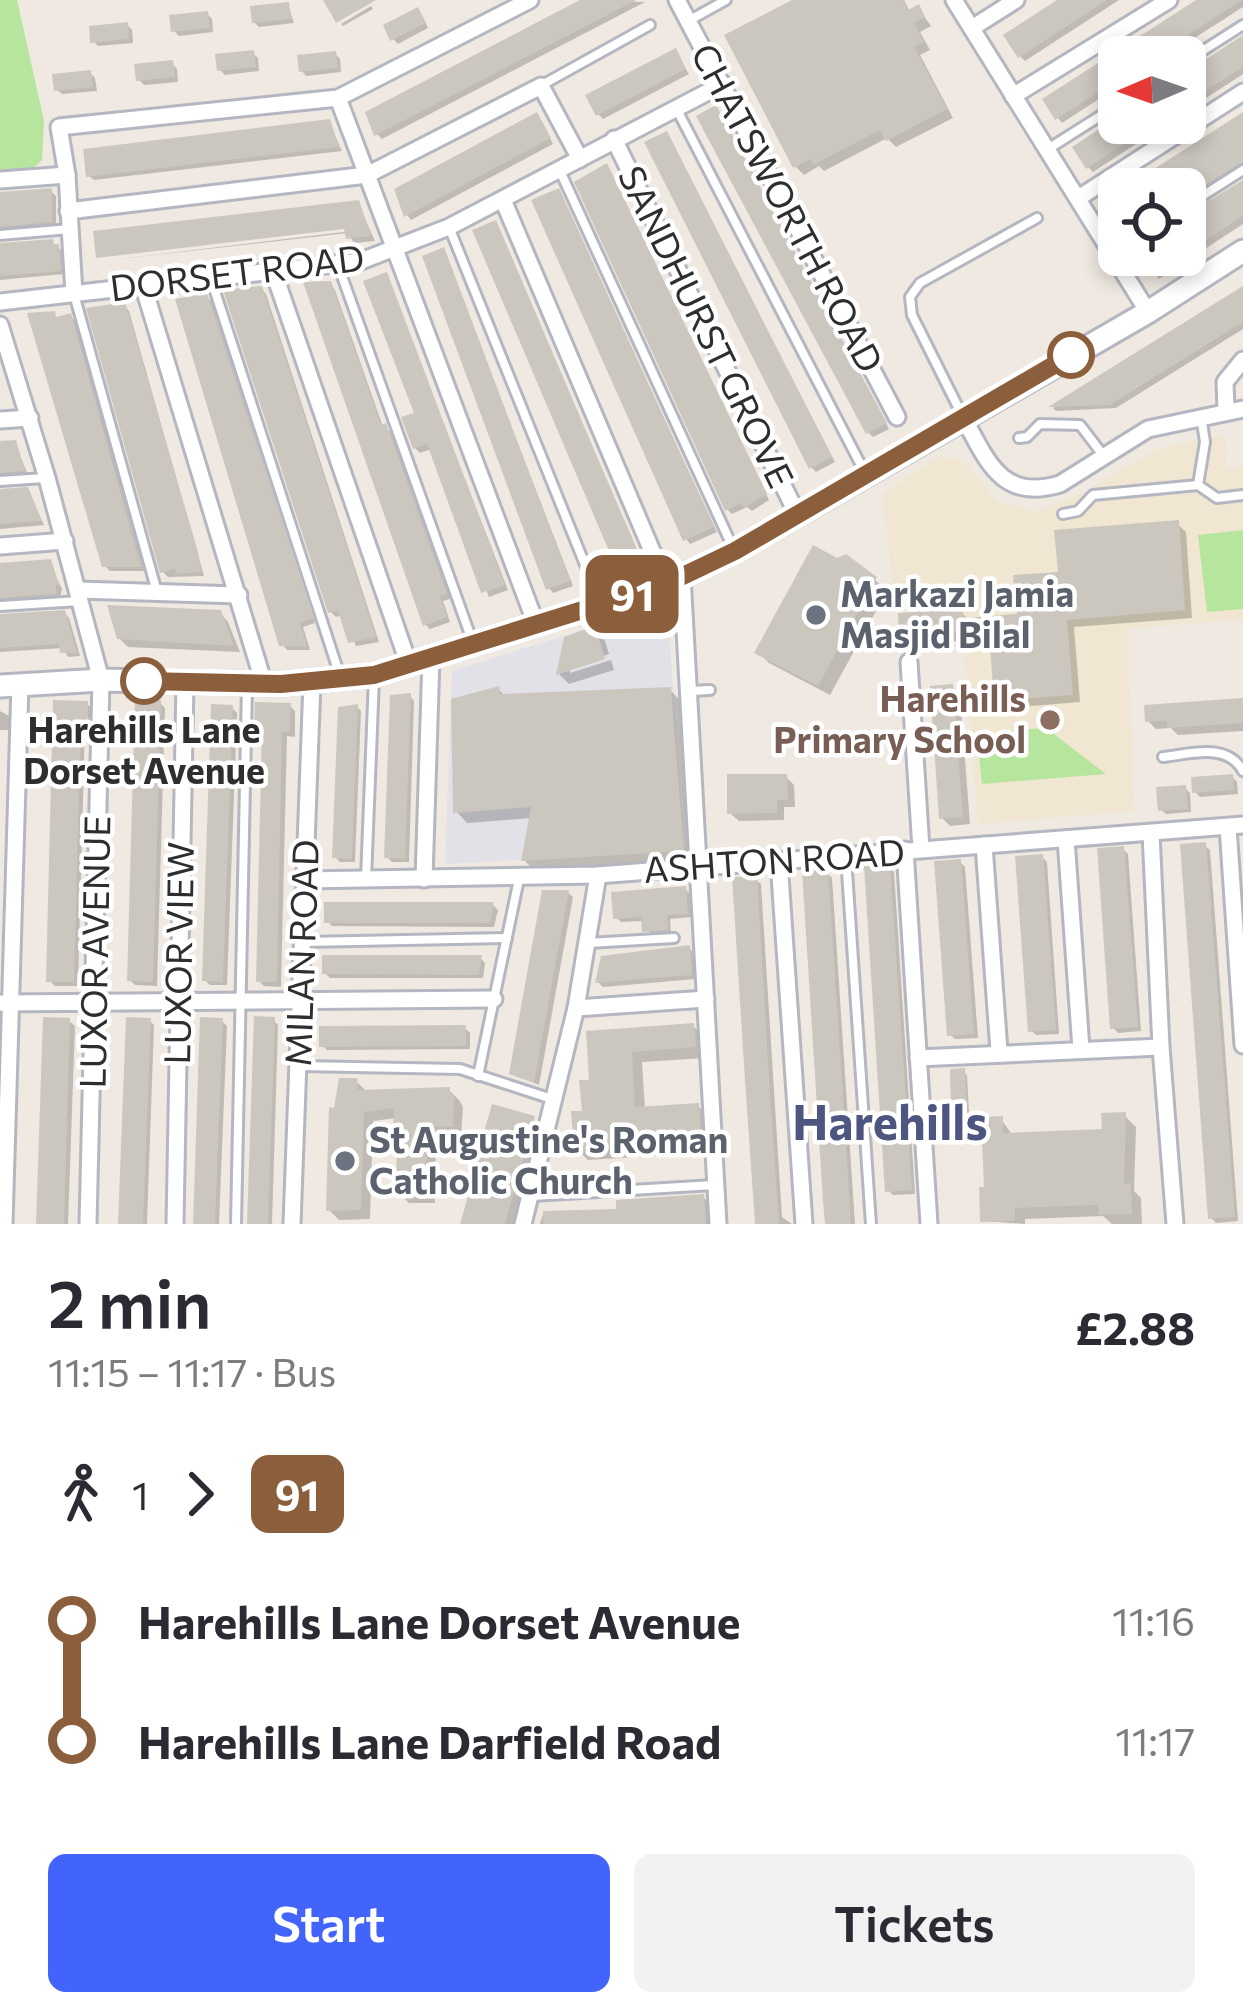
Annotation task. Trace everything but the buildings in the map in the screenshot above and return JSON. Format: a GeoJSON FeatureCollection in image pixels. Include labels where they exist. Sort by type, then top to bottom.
{"type":"FeatureCollection","features":[{"type":"Feature","properties":{"kind":"main road"},"geometry":{"type":"LineString","coordinates":[[10,685],[101,680],[311,682],[374,675],[674,580],[735,551],[1148,312],[1243,251]]}},
{"type":"Feature","properties":{"kind":"street"},"geometry":{"type":"LineString","coordinates":[[74,294],[72,229],[59,127],[338,98],[530,0]]}},
{"type":"Feature","properties":{"kind":"street","name":"CHATSWORTH ROAD"},"geometry":{"type":"LineString","coordinates":[[677,0],[896,417]]}},
{"type":"Feature","properties":{"kind":"street"},"geometry":{"type":"LineString","coordinates":[[954,0],[1098,223]]}},
{"type":"Feature","properties":{"kind":"street"},"geometry":{"type":"LineString","coordinates":[[972,28],[1016,0]]}},
{"type":"Feature","properties":{"kind":"street"},"geometry":{"type":"LineString","coordinates":[[1013,96],[1169,0]]}},
{"type":"Feature","properties":{"kind":"street","name":"DORSET ROAD"},"geometry":{"type":"LineString","coordinates":[[0,302],[338,265],[393,250],[503,200],[723,84]]}},
{"type":"Feature","properties":{"kind":"street"},"geometry":{"type":"LineString","coordinates":[[68,212],[368,175],[541,86],[580,159]]}},
{"type":"Feature","properties":{"kind":"street"},"geometry":{"type":"LineString","coordinates":[[1080,197],[1243,92]]}},
{"type":"Feature","properties":{"kind":"street"},"geometry":{"type":"LineString","coordinates":[[338,98],[536,624]]}},
{"type":"Feature","properties":{"kind":"street","name":"SANDHURST GROVE"},"geometry":{"type":"LineString","coordinates":[[614,139],[797,514]]}},
{"type":"Feature","properties":{"kind":"street"},"geometry":{"type":"LineString","coordinates":[[0,180],[67,175]]}},
{"type":"Feature","properties":{"kind":"street"},"geometry":{"type":"LineString","coordinates":[[503,200],[674,580],[691,691],[718,1224]]}},
{"type":"Feature","properties":{"kind":"street"},"geometry":{"type":"LineString","coordinates":[[274,273],[420,662],[424,879]]}},
{"type":"Feature","properties":{"kind":"street"},"geometry":{"type":"LineString","coordinates":[[1130,276],[1148,312]]}},
{"type":"Feature","properties":{"kind":"street"},"geometry":{"type":"LineString","coordinates":[[143,285],[239,595],[256,683]]}},
{"type":"Feature","properties":{"kind":"street","name":"LUXOR AVENUE"},"geometry":{"type":"LineString","coordinates":[[0,325],[6,360],[30,418],[101,680],[88,1224]]}},
{"type":"Feature","properties":{"kind":"street"},"geometry":{"type":"LineString","coordinates":[[963,417],[996,473],[1026,489],[1060,484],[1148,429],[1234,409],[1225,382],[1243,360]]}},
{"type":"Feature","properties":{"kind":"street"},"geometry":{"type":"LineString","coordinates":[[0,420],[30,418]]}},
{"type":"Feature","properties":{"kind":"street"},"geometry":{"type":"LineString","coordinates":[[0,546],[64,541]]}},
{"type":"Feature","properties":{"kind":"street"},"geometry":{"type":"LineString","coordinates":[[80,595],[239,595]]}},
{"type":"Feature","properties":{"kind":"street"},"geometry":{"type":"LineString","coordinates":[[909,662],[918,1058],[929,1224]]}},
{"type":"Feature","properties":{"kind":"street","name":"LUXOR VIEW"},"geometry":{"type":"LineString","coordinates":[[175,1224],[185,681]]}},
{"type":"Feature","properties":{"kind":"street","name":"MILAN ROAD"},"geometry":{"type":"LineString","coordinates":[[292,1224],[311,682]]}},
{"type":"Feature","properties":{"kind":"street"},"geometry":{"type":"LineString","coordinates":[[4,1224],[10,685]]}},
{"type":"Feature","properties":{"kind":"street"},"geometry":{"type":"LineString","coordinates":[[1236,826],[1243,1045]]}},
{"type":"Feature","properties":{"kind":"street","name":"ASHTON ROAD"},"geometry":{"type":"LineString","coordinates":[[304,880],[519,879],[1236,826]]}},
{"type":"Feature","properties":{"kind":"street"},"geometry":{"type":"LineString","coordinates":[[1151,833],[1175,1224]]}},
{"type":"Feature","properties":{"kind":"street"},"geometry":{"type":"LineString","coordinates":[[1066,839],[1081,1048]]}},
{"type":"Feature","properties":{"kind":"street"},"geometry":{"type":"LineString","coordinates":[[984,845],[999,1052]]}},
{"type":"Feature","properties":{"kind":"street"},"geometry":{"type":"LineString","coordinates":[[779,861],[804,1224]]}},
{"type":"Feature","properties":{"kind":"street"},"geometry":{"type":"LineString","coordinates":[[523,1224],[576,1008],[598,874]]}},
{"type":"Feature","properties":{"kind":"street"},"geometry":{"type":"LineString","coordinates":[[6,1003],[494,999]]}},
{"type":"Feature","properties":{"kind":"street"},"geometry":{"type":"LineString","coordinates":[[576,1008],[706,999]]}},
{"type":"Feature","properties":{"kind":"street"},"geometry":{"type":"LineString","coordinates":[[918,1058],[1161,1047]]}},
{"type":"Feature","properties":{"kind":"lane"},"geometry":{"type":"LineString","coordinates":[[688,20],[726,0]]}},
{"type":"Feature","properties":{"kind":"lane"},"geometry":{"type":"LineString","coordinates":[[541,86],[650,25]]}},
{"type":"Feature","properties":{"kind":"lane"},"geometry":{"type":"LineString","coordinates":[[1206,49],[1243,25]]}},
{"type":"Feature","properties":{"kind":"lane"},"geometry":{"type":"LineString","coordinates":[[675,106],[865,473]]}},
{"type":"Feature","properties":{"kind":"lane"},"geometry":{"type":"LineString","coordinates":[[1047,149],[1098,117]]}},
{"type":"Feature","properties":{"kind":"lane"},"geometry":{"type":"LineString","coordinates":[[560,170],[735,551]]}},
{"type":"Feature","properties":{"kind":"lane"},"geometry":{"type":"LineString","coordinates":[[1206,194],[1243,170]]}},
{"type":"Feature","properties":{"kind":"lane"},"geometry":{"type":"LineString","coordinates":[[963,417],[912,315],[910,297],[920,283],[1037,218]]}},
{"type":"Feature","properties":{"kind":"lane"},"geometry":{"type":"LineString","coordinates":[[449,226],[601,604]]}},
{"type":"Feature","properties":{"kind":"lane"},"geometry":{"type":"LineString","coordinates":[[0,235],[72,229]]}},
{"type":"Feature","properties":{"kind":"lane"},"geometry":{"type":"LineString","coordinates":[[338,265],[473,644]]}},
{"type":"Feature","properties":{"kind":"lane"},"geometry":{"type":"LineString","coordinates":[[211,279],[342,680]]}},
{"type":"Feature","properties":{"kind":"lane"},"geometry":{"type":"LineString","coordinates":[[74,294],[158,593]]}},
{"type":"Feature","properties":{"kind":"lane"},"geometry":{"type":"LineString","coordinates":[[1198,485],[1205,442],[1201,415]]}},
{"type":"Feature","properties":{"kind":"lane"},"geometry":{"type":"LineString","coordinates":[[1019,437],[1028,437],[1040,424],[1079,425],[1103,455]]}},
{"type":"Feature","properties":{"kind":"lane"},"geometry":{"type":"LineString","coordinates":[[0,482],[47,478]]}},
{"type":"Feature","properties":{"kind":"lane"},"geometry":{"type":"LineString","coordinates":[[1063,514],[1078,511],[1093,495],[1198,485],[1217,498],[1243,496]]}},
{"type":"Feature","properties":{"kind":"lane"},"geometry":{"type":"LineString","coordinates":[[0,607],[80,595]]}},
{"type":"Feature","properties":{"kind":"lane"},"geometry":{"type":"LineString","coordinates":[[366,880],[374,675]]}},
{"type":"Feature","properties":{"kind":"lane"},"geometry":{"type":"LineString","coordinates":[[236,1224],[240,1001],[256,683]]}},
{"type":"Feature","properties":{"kind":"lane"},"geometry":{"type":"LineString","coordinates":[[691,691],[710,690]]}},
{"type":"Feature","properties":{"kind":"lane"},"geometry":{"type":"LineString","coordinates":[[1163,757],[1220,752],[1237,759],[1243,771]]}},
{"type":"Feature","properties":{"kind":"lane"},"geometry":{"type":"LineString","coordinates":[[846,855],[871,1224]]}},
{"type":"Feature","properties":{"kind":"lane"},"geometry":{"type":"LineString","coordinates":[[478,1076],[519,879]]}},
{"type":"Feature","properties":{"kind":"lane"},"geometry":{"type":"LineString","coordinates":[[302,942],[506,938]]}},
{"type":"Feature","properties":{"kind":"lane"},"geometry":{"type":"LineString","coordinates":[[587,943],[674,938]]}},
{"type":"Feature","properties":{"kind":"lane"},"geometry":{"type":"LineString","coordinates":[[298,1066],[460,1069],[556,1100]]}},
{"type":"Feature","properties":{"kind":"lane"},"geometry":{"type":"LineString","coordinates":[[530,1196],[716,1185]]}},
{"type":"Feature","properties":{"kind":"shaded area","name":"Harehills Primary School"},"geometry":{"type":"Polygon","coordinates":[[[1225,434],[1227,469],[1243,467],[1243,619],[1127,629],[1134,811],[978,824],[960,588],[893,591],[883,493],[937,457],[958,459],[997,501],[1036,512],[1085,492],[1157,449],[1225,434]]]}},
{"type":"Feature","properties":{"kind":"shaded area"},"geometry":{"type":"Polygon","coordinates":[[[639,611],[668,615],[684,851],[445,864],[452,671],[595,626],[599,638],[639,611]]]}},
{"type":"Feature","properties":{"kind":"green space"},"geometry":{"type":"Polygon","coordinates":[[[0,0],[17,0],[44,121],[42,160],[31,170],[0,173],[0,0]]]}},
{"type":"Feature","properties":{"kind":"green space"},"geometry":{"type":"Polygon","coordinates":[[[1243,530],[1243,609],[1207,612],[1198,535],[1243,530]]]}},
{"type":"Feature","properties":{"kind":"green space"},"geometry":{"type":"Polygon","coordinates":[[[1046,728],[1106,774],[982,784],[978,746],[1002,731],[1046,728]]]}},
{"type":"Feature","properties":{"kind":"bus line","name":"91"},"geometry":{"type":"LineString","coordinates":[[144,681],[281,684],[374,675],[666,584],[735,551],[1071,355]]}},
{"type":"Feature","properties":{"kind":"place","name":"Markazi Jamia Masjid Bilal"},"geometry":{"type":"Point","coordinates":[816,615]}},
{"type":"Feature","properties":{"kind":"place","name":"Harehills Lane Dorset Avenue"},"geometry":{"type":"Point","coordinates":[144,681]}},
{"type":"Feature","properties":{"kind":"place","name":"Harehills Primary School"},"geometry":{"type":"Point","coordinates":[1050,720]}},
{"type":"Feature","properties":{"kind":"place","name":"St Augustine's Roman Catholic Church"},"geometry":{"type":"Point","coordinates":[345,1161]}},
{"type":"Feature","properties":{"kind":"district","name":"Harehills"},"geometry":{"type":"Point","coordinates":[890,1123]}}]}
